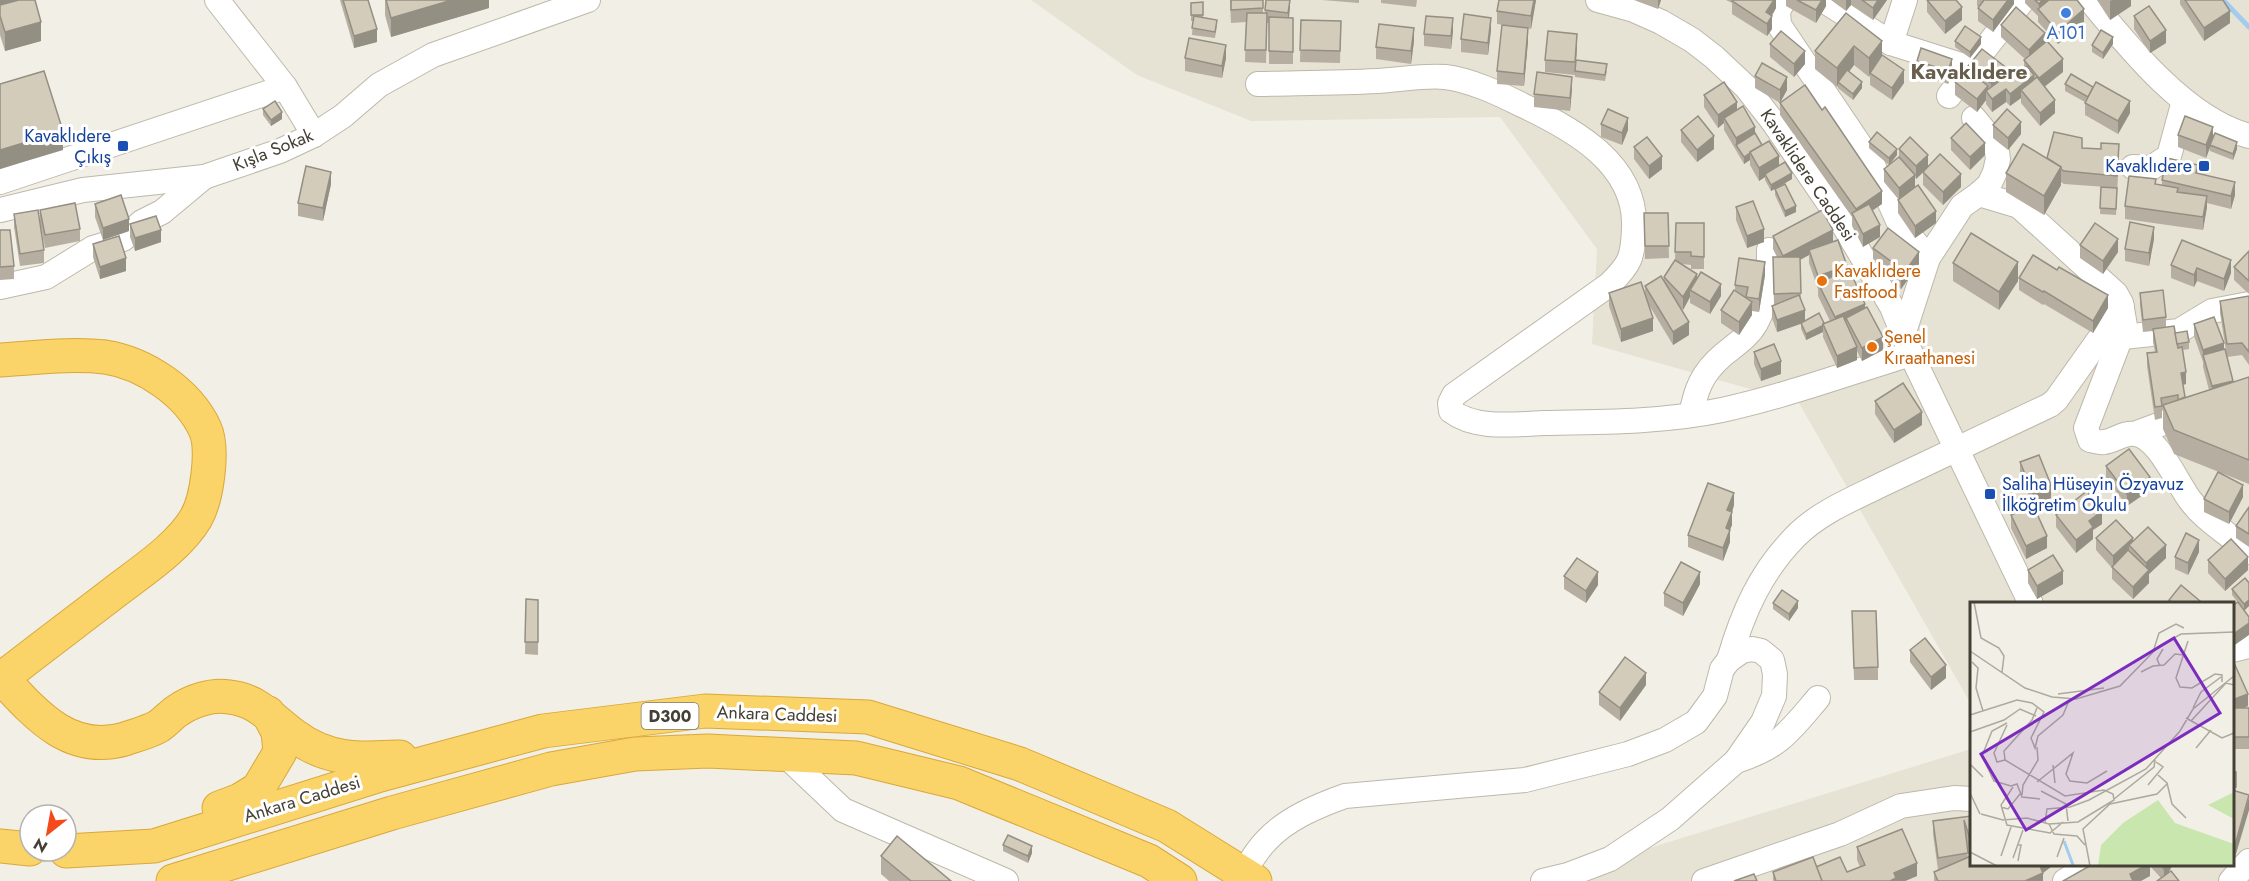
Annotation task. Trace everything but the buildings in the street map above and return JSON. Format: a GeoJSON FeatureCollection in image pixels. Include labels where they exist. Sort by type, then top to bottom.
{"type":"FeatureCollection","features":[{"type":"Feature","properties":{"kind":"highway"},"geometry":{"type":"LineString","coordinates":[[0,360],[105,357],[135,365],[166,383],[191,407],[206,430],[208,450],[207,481],[197,517],[187,530],[158,558],[1,679],[28,707],[50,725],[74,739],[97,743],[117,741],[140,734],[158,727],[179,710],[204,699],[228,696],[267,711],[295,737],[325,753],[348,758],[459,754]]}},
{"type":"Feature","properties":{"kind":"highway"},"geometry":{"type":"LineString","coordinates":[[154,846],[207,812],[240,800],[258,789],[280,752],[278,732],[267,711]]}},
{"type":"Feature","properties":{"kind":"highway","name":"Ankara Caddesi"},"geometry":{"type":"LineString","coordinates":[[78,850],[154,846],[380,775],[543,731],[705,711],[868,717],[1020,764],[1167,826],[1249,877]]}},
{"type":"Feature","properties":{"kind":"highway","name":"D300"},"geometry":{"type":"LineString","coordinates":[[173,881],[392,813],[562,768],[635,754],[708,751],[856,758],[959,783],[1149,861],[1180,881]]}},
{"type":"Feature","properties":{"kind":"highway"},"geometry":{"type":"LineString","coordinates":[[0,846],[18,848]]}},
{"type":"Feature","properties":{"kind":"highway"},"geometry":{"type":"LineString","coordinates":[[230,881],[275,850]]}},
{"type":"Feature","properties":{"kind":"street"},"geometry":{"type":"LineString","coordinates":[[217,0],[285,87],[314,135]]}},
{"type":"Feature","properties":{"kind":"street","name":"Kışla Sokak"},"geometry":{"type":"LineString","coordinates":[[0,210],[83,190],[204,177],[280,151],[314,135],[343,116],[379,85],[433,55],[588,0]]}},
{"type":"Feature","properties":{"kind":"street","name":"Kavaklidere Caddesi"},"geometry":{"type":"LineString","coordinates":[[1598,0],[1634,10],[1692,40],[1746,87],[1774,123],[1841,220],[1892,307],[1907,345],[2026,594]]}},
{"type":"Feature","properties":{"kind":"street"},"geometry":{"type":"LineString","coordinates":[[1784,0],[1778,11],[1779,25],[1872,163],[1899,223],[1928,258]]}},
{"type":"Feature","properties":{"kind":"street"},"geometry":{"type":"LineString","coordinates":[[1823,0],[1891,42],[1970,68]]}},
{"type":"Feature","properties":{"kind":"street"},"geometry":{"type":"LineString","coordinates":[[1891,42],[1905,0]]}},
{"type":"Feature","properties":{"kind":"street"},"geometry":{"type":"LineString","coordinates":[[1949,96],[2023,0]]}},
{"type":"Feature","properties":{"kind":"street"},"geometry":{"type":"LineString","coordinates":[[2090,0],[2128,46],[2184,101],[2210,120],[2249,136]]}},
{"type":"Feature","properties":{"kind":"street"},"geometry":{"type":"LineString","coordinates":[[1258,84],[1445,77],[1493,90],[1544,115],[1587,142],[1614,167],[1629,191],[1635,214],[1633,247],[1626,268],[1610,284],[1464,386],[1454,395],[1450,403],[1451,411],[1470,421],[1509,424],[1625,422],[1691,415],[1756,401],[1907,345],[1928,258],[1962,206],[1989,185],[1998,159],[1996,145],[1974,118]]}},
{"type":"Feature","properties":{"kind":"street"},"geometry":{"type":"LineString","coordinates":[[0,182],[285,87]]}},
{"type":"Feature","properties":{"kind":"street"},"geometry":{"type":"LineString","coordinates":[[2133,167],[2151,168],[2169,156],[2184,101]]}},
{"type":"Feature","properties":{"kind":"street"},"geometry":{"type":"LineString","coordinates":[[0,287],[46,277],[93,248],[123,239],[142,222],[162,212],[204,177]]}},
{"type":"Feature","properties":{"kind":"street"},"geometry":{"type":"LineString","coordinates":[[1979,194],[2019,206],[2116,294],[2122,307],[2125,326],[2086,428],[2090,440],[2104,442],[2121,435],[2137,434],[2188,414],[2249,396]]}},
{"type":"Feature","properties":{"kind":"street"},"geometry":{"type":"LineString","coordinates":[[1691,415],[1696,389],[1708,370],[1741,341],[1756,324],[1763,307],[1769,279],[1769,250]]}},
{"type":"Feature","properties":{"kind":"street"},"geometry":{"type":"LineString","coordinates":[[2122,337],[2178,331],[2212,311],[2249,304]]}},
{"type":"Feature","properties":{"kind":"street"},"geometry":{"type":"LineString","coordinates":[[1729,660],[1740,621],[1756,589],[1774,560],[1797,534],[1832,509],[2050,405],[2056,400],[2122,307]]}},
{"type":"Feature","properties":{"kind":"street"},"geometry":{"type":"LineString","coordinates":[[2137,434],[2155,445],[2190,500],[2204,517],[2233,537],[2249,552]]}},
{"type":"Feature","properties":{"kind":"street"},"geometry":{"type":"LineString","coordinates":[[2234,650],[2249,646]]}},
{"type":"Feature","properties":{"kind":"street"},"geometry":{"type":"LineString","coordinates":[[1249,877],[1266,840],[1298,817],[1320,805],[1345,796],[1525,780],[1628,754],[1665,740],[1696,722],[1714,696],[1722,669],[1729,660],[1742,651],[1761,651],[1772,660],[1775,674],[1774,696],[1763,722],[1736,761],[1670,819],[1610,860],[1543,881]]}},
{"type":"Feature","properties":{"kind":"street"},"geometry":{"type":"LineString","coordinates":[[1736,761],[1757,754],[1783,739],[1818,698]]}},
{"type":"Feature","properties":{"kind":"street"},"geometry":{"type":"LineString","coordinates":[[785,755],[843,810],[1006,881]]}},
{"type":"Feature","properties":{"kind":"street"},"geometry":{"type":"LineString","coordinates":[[1704,881],[1840,834],[1901,806],[1954,798],[1970,799]]}},
{"type":"Feature","properties":{"kind":"street"},"geometry":{"type":"LineString","coordinates":[[2231,881],[2249,861]]}},
{"type":"Feature","properties":{"kind":"street"},"geometry":{"type":"LineString","coordinates":[[2065,881],[2089,866]]}},
{"type":"Feature","properties":{"kind":"shaded area"},"geometry":{"type":"Polygon","coordinates":[[[1031,0],[2249,0],[2249,881],[1533,881],[1575,871],[1970,749],[1970,866],[2234,866],[2234,602],[1970,602],[1970,702],[1799,403],[1592,344],[1597,249],[1500,117],[1251,121],[1137,75],[1031,0]]]}},
{"type":"Feature","properties":{"kind":"waterway"},"geometry":{"type":"LineString","coordinates":[[2223,0],[2249,27]]}},
{"type":"Feature","properties":{"kind":"place","name":"A101"},"geometry":{"type":"Point","coordinates":[2066,13]}},
{"type":"Feature","properties":{"kind":"place","name":"Kavaklıdere Çıkış"},"geometry":{"type":"Point","coordinates":[123,146]}},
{"type":"Feature","properties":{"kind":"place","name":"Kavaklıdere"},"geometry":{"type":"Point","coordinates":[2204,166]}},
{"type":"Feature","properties":{"kind":"place","name":"Kavaklıdere Fastfood"},"geometry":{"type":"Point","coordinates":[1822,281]}},
{"type":"Feature","properties":{"kind":"place","name":"Şenel Kıraathanesi"},"geometry":{"type":"Point","coordinates":[1872,347]}},
{"type":"Feature","properties":{"kind":"place","name":"Saliha Hüseyin Özyavuz İlköğretim Okulu"},"geometry":{"type":"Point","coordinates":[1990,494]}},
{"type":"Feature","properties":{"kind":"district","name":"Kavaklıdere"},"geometry":{"type":"Point","coordinates":[1969,72]}}]}
